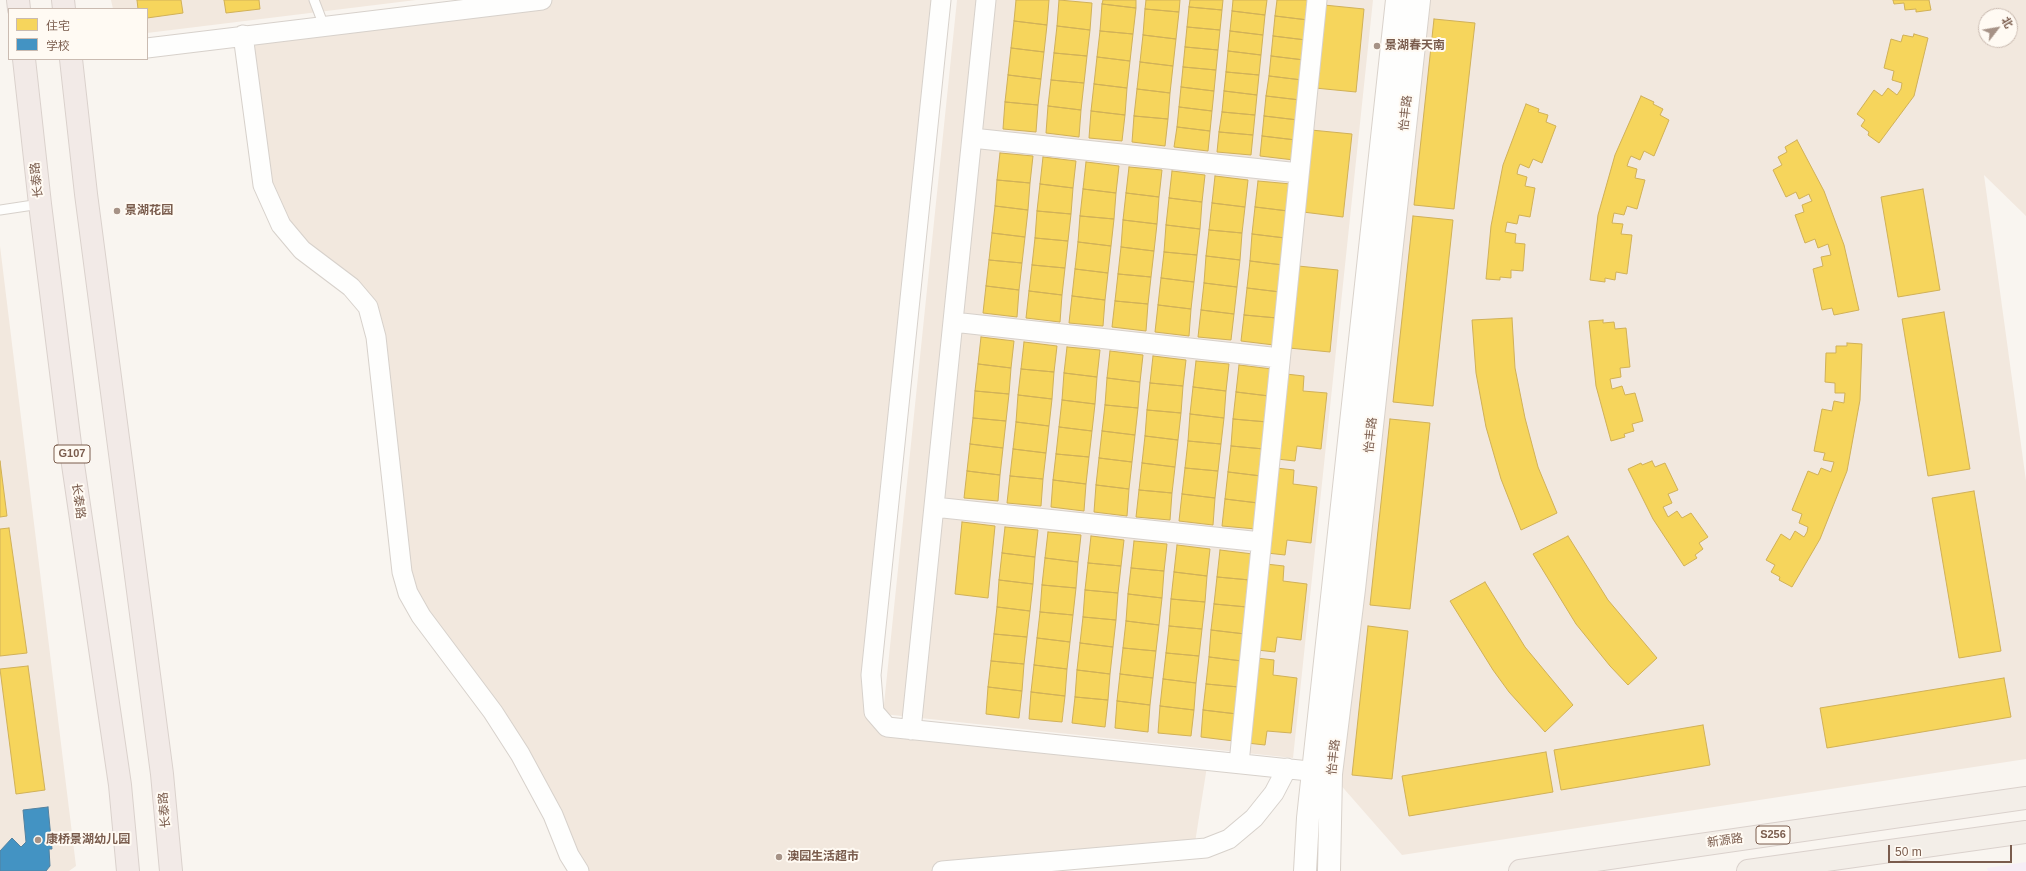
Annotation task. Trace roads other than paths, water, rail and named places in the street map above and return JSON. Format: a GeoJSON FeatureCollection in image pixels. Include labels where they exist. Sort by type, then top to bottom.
{"type":"FeatureCollection","features":[{"type":"Feature","properties":{"kind":"highway","name":"长泰路"},"geometry":{"type":"LineString","coordinates":[[24,60],[40,204],[70,444],[120,785],[128,871]]}},
{"type":"Feature","properties":{"kind":"highway","name":"长泰路"},"geometry":{"type":"LineString","coordinates":[[71,60],[86,194],[162,774],[171,871]]}},
{"type":"Feature","properties":{"kind":"highway"},"geometry":{"type":"LineString","coordinates":[[168,842],[183,871]]}},
{"type":"Feature","properties":{"kind":"highway"},"geometry":{"type":"LineString","coordinates":[[116,871],[126,848]]}},
{"type":"Feature","properties":{"kind":"main road","name":"新源路"},"geometry":{"type":"LineString","coordinates":[[1520,871],[2026,798]]}},
{"type":"Feature","properties":{"kind":"main road"},"geometry":{"type":"LineString","coordinates":[[1748,871],[2026,832]]}},
{"type":"Feature","properties":{"kind":"street"},"geometry":{"type":"LineString","coordinates":[[148,48],[242,35],[542,0]]}},
{"type":"Feature","properties":{"kind":"street"},"geometry":{"type":"LineString","coordinates":[[941,0],[871,675],[874,712],[887,727],[1322,772]]}},
{"type":"Feature","properties":{"kind":"street"},"geometry":{"type":"LineString","coordinates":[[911,730],[986,0]]}},
{"type":"Feature","properties":{"kind":"street"},"geometry":{"type":"LineString","coordinates":[[1239,763],[1317,0]]}},
{"type":"Feature","properties":{"kind":"street","name":"怡丰路"},"geometry":{"type":"LineString","coordinates":[[1329,871],[1322,772],[1397,0]]}},
{"type":"Feature","properties":{"kind":"street","name":"怡丰路"},"geometry":{"type":"LineString","coordinates":[[1305,871],[1355,581],[1418,0]]}},
{"type":"Feature","properties":{"kind":"street"},"geometry":{"type":"LineString","coordinates":[[242,35],[263,185],[281,225],[302,250],[351,287],[368,307],[376,337],[402,572],[408,593],[421,616],[493,712],[520,754],[553,815],[569,856],[579,871]]}},
{"type":"Feature","properties":{"kind":"street"},"geometry":{"type":"LineString","coordinates":[[972,138],[1299,173]]}},
{"type":"Feature","properties":{"kind":"street"},"geometry":{"type":"LineString","coordinates":[[953,322],[1280,358]]}},
{"type":"Feature","properties":{"kind":"street"},"geometry":{"type":"LineString","coordinates":[[934,507],[1261,542]]}},
{"type":"Feature","properties":{"kind":"street"},"geometry":{"type":"LineString","coordinates":[[942,871],[1206,848],[1229,839],[1254,818],[1274,793],[1287,768]]}},
{"type":"Feature","properties":{"kind":"lane"},"geometry":{"type":"LineString","coordinates":[[314,0],[324,26]]}},
{"type":"Feature","properties":{"kind":"lane"},"geometry":{"type":"LineString","coordinates":[[0,210],[40,204]]}},
{"type":"Feature","properties":{"kind":"place","name":"景湖春天南"},"geometry":{"type":"Point","coordinates":[1377,46]}},
{"type":"Feature","properties":{"kind":"place","name":"景湖花园"},"geometry":{"type":"Point","coordinates":[117,211]}},
{"type":"Feature","properties":{"kind":"place","name":"康桥景湖幼儿园"},"geometry":{"type":"Point","coordinates":[38,840]}},
{"type":"Feature","properties":{"kind":"place","name":"澳园生活超市"},"geometry":{"type":"Point","coordinates":[779,857]}}]}
